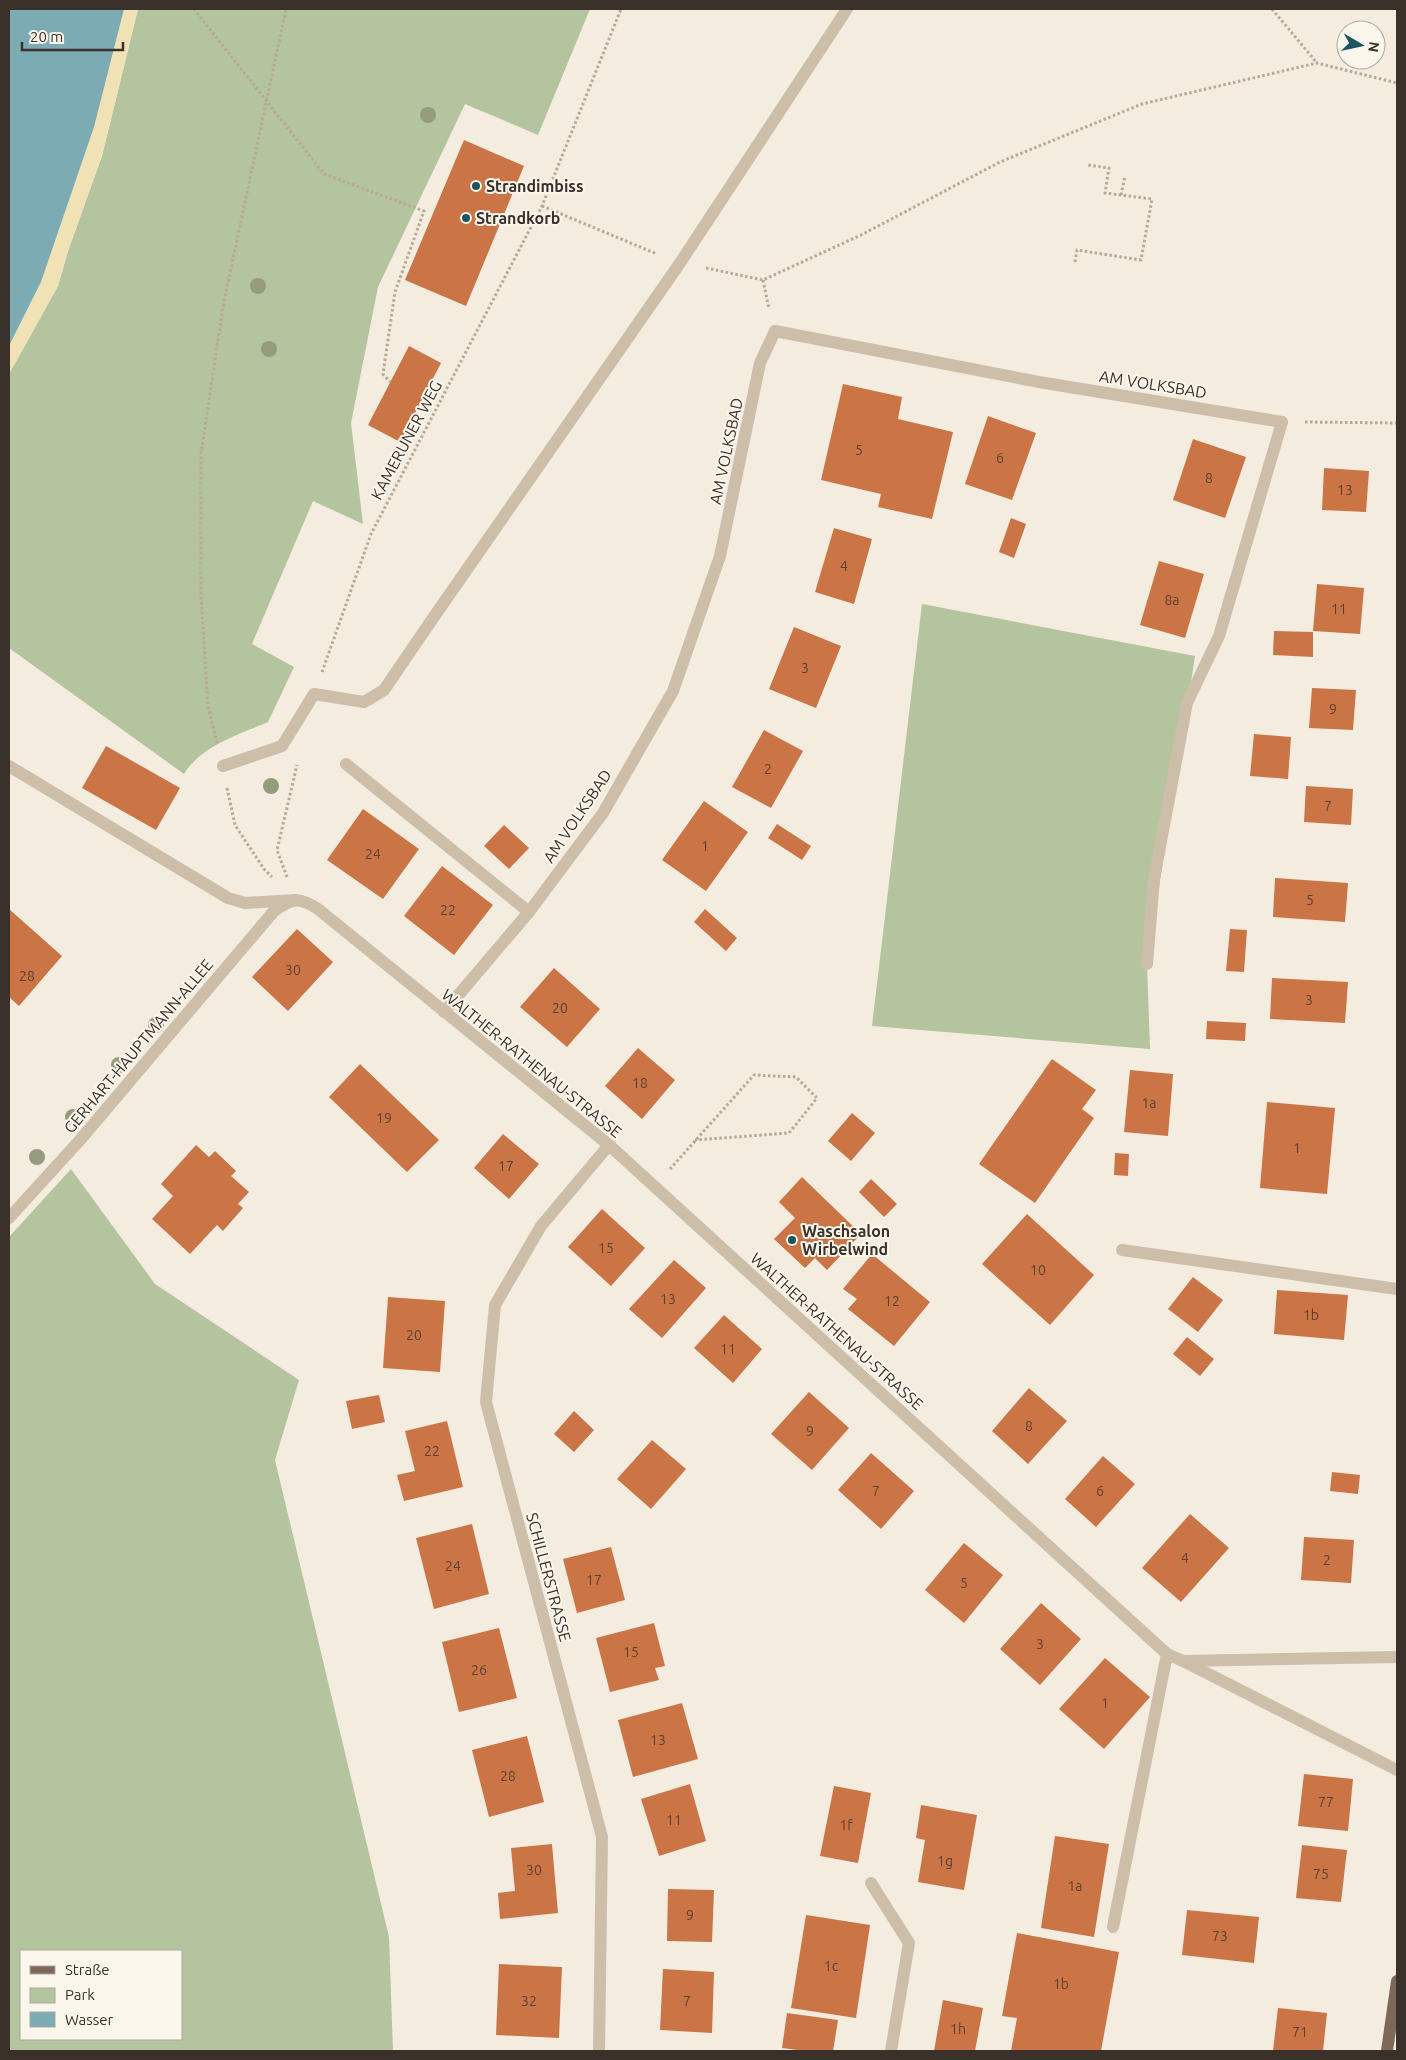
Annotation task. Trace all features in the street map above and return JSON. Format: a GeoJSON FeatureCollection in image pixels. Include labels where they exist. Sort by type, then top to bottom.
{"type":"FeatureCollection","features":[{"type":"Feature","properties":{"kind":"main road"},"geometry":{"type":"LineString","coordinates":[[1387,2051],[1397,1982]]}},
{"type":"Feature","properties":{"kind":"street"},"geometry":{"type":"LineString","coordinates":[[223,766],[282,746],[314,694],[364,702],[384,690],[680,263],[846,9]]}},
{"type":"Feature","properties":{"kind":"street","name":"AM VOLKSBAD"},"geometry":{"type":"LineString","coordinates":[[444,1012],[529,912],[603,813],[674,691],[720,556],[760,363],[775,331],[1038,382],[1282,422]]}},
{"type":"Feature","properties":{"kind":"street"},"geometry":{"type":"LineString","coordinates":[[1147,964],[1154,879],[1187,703],[1219,636],[1282,422]]}},
{"type":"Feature","properties":{"kind":"street"},"geometry":{"type":"LineString","coordinates":[[346,764],[529,912]]}},
{"type":"Feature","properties":{"kind":"street"},"geometry":{"type":"LineString","coordinates":[[9,766],[228,898],[245,903],[296,900]]}},
{"type":"Feature","properties":{"kind":"street","name":"WALTHER-RATHENAU-STRASSE"},"geometry":{"type":"LineString","coordinates":[[296,900],[306,901],[318,909],[609,1146],[1167,1654],[1183,1660],[1397,1657]]}},
{"type":"Feature","properties":{"kind":"street","name":"GERHART-HAUPTMANN-ALLEE"},"geometry":{"type":"LineString","coordinates":[[9,1218],[80,1140],[274,911],[286,903],[296,900]]}},
{"type":"Feature","properties":{"kind":"street","name":"SCHILLERSTRASSE"},"geometry":{"type":"LineString","coordinates":[[599,2051],[602,1837],[486,1402],[495,1305],[541,1226],[609,1146]]}},
{"type":"Feature","properties":{"kind":"street"},"geometry":{"type":"LineString","coordinates":[[1122,1250],[1397,1289]]}},
{"type":"Feature","properties":{"kind":"street"},"geometry":{"type":"LineString","coordinates":[[1113,1927],[1167,1654]]}},
{"type":"Feature","properties":{"kind":"street"},"geometry":{"type":"LineString","coordinates":[[1183,1660],[1397,1770]]}},
{"type":"Feature","properties":{"kind":"street"},"geometry":{"type":"LineString","coordinates":[[871,1883],[909,1943],[892,2051]]}},
{"type":"Feature","properties":{"kind":"path"},"geometry":{"type":"LineString","coordinates":[[194,9],[324,174],[424,211],[396,292],[383,374],[390,382]]}},
{"type":"Feature","properties":{"kind":"path"},"geometry":{"type":"LineString","coordinates":[[286,9],[268,103],[223,306],[201,454],[201,597],[208,706],[235,825],[264,869],[296,900]]}},
{"type":"Feature","properties":{"kind":"path","name":"KAMERUNER WEG"},"geometry":{"type":"LineString","coordinates":[[314,694],[371,534],[542,206],[622,9]]}},
{"type":"Feature","properties":{"kind":"path"},"geometry":{"type":"LineString","coordinates":[[1272,9],[1317,63]]}},
{"type":"Feature","properties":{"kind":"path"},"geometry":{"type":"LineString","coordinates":[[542,206],[680,263],[763,280],[861,235],[1000,162],[1142,104],[1317,63],[1397,83]]}},
{"type":"Feature","properties":{"kind":"path"},"geometry":{"type":"LineString","coordinates":[[1075,262],[1077,250],[1141,260],[1152,200],[1105,193],[1108,168],[1088,165]]}},
{"type":"Feature","properties":{"kind":"path"},"geometry":{"type":"LineString","coordinates":[[1121,195],[1124,176]]}},
{"type":"Feature","properties":{"kind":"path"},"geometry":{"type":"LineString","coordinates":[[763,280],[775,331]]}},
{"type":"Feature","properties":{"kind":"path"},"geometry":{"type":"LineString","coordinates":[[1282,422],[1397,423]]}},
{"type":"Feature","properties":{"kind":"path"},"geometry":{"type":"LineString","coordinates":[[296,900],[277,850],[298,762]]}},
{"type":"Feature","properties":{"kind":"path"},"geometry":{"type":"LineString","coordinates":[[654,1186],[695,1140],[754,1075],[796,1077],[817,1098],[789,1133],[695,1140]]}},
{"type":"Feature","properties":{"kind":"green space"},"geometry":{"type":"Polygon","coordinates":[[[138,9],[590,9],[538,135],[465,104],[378,287],[351,423],[363,524],[313,501],[252,644],[294,667],[268,722],[211,748],[200,755],[184,774],[9,648],[9,374],[58,286],[68,251],[102,156],[138,9]]]}},
{"type":"Feature","properties":{"kind":"green space"},"geometry":{"type":"Polygon","coordinates":[[[922,604],[1195,656],[1147,964],[1150,1049],[872,1026],[922,604]]]}},
{"type":"Feature","properties":{"kind":"green space"},"geometry":{"type":"Polygon","coordinates":[[[71,1169],[155,1284],[299,1380],[275,1460],[389,1937],[393,2051],[9,2051],[9,1237],[71,1169]]]}},
{"type":"Feature","properties":{"kind":"sand"},"geometry":{"type":"Polygon","coordinates":[[[124,9],[138,9],[102,156],[68,251],[58,286],[9,374],[9,346],[41,282],[94,127],[124,9]]]}},
{"type":"Feature","properties":{"kind":"water"},"geometry":{"type":"Polygon","coordinates":[[[9,9],[124,9],[94,127],[41,282],[9,346],[9,9]]]}},
{"type":"Feature","properties":{"kind":"building"},"geometry":{"type":"Polygon","coordinates":[[[464,140],[524,166],[466,306],[405,280],[464,140]]]}},
{"type":"Feature","properties":{"kind":"building"},"geometry":{"type":"Polygon","coordinates":[[[409,346],[441,363],[400,442],[368,425],[409,346]]]}},
{"type":"Feature","properties":{"kind":"building"},"geometry":{"type":"Polygon","coordinates":[[[843,384],[902,397],[898,419],[953,432],[932,519],[878,507],[881,494],[821,480],[843,384]]]}},
{"type":"Feature","properties":{"kind":"building"},"geometry":{"type":"Polygon","coordinates":[[[988,416],[1036,433],[1012,500],[965,484],[988,416]]]}},
{"type":"Feature","properties":{"kind":"building"},"geometry":{"type":"Polygon","coordinates":[[[1193,439],[1246,457],[1225,518],[1173,500],[1193,439]]]}},
{"type":"Feature","properties":{"kind":"building"},"geometry":{"type":"Polygon","coordinates":[[[1324,468],[1369,471],[1366,512],[1322,510],[1324,468]]]}},
{"type":"Feature","properties":{"kind":"building"},"geometry":{"type":"Polygon","coordinates":[[[1011,518],[1026,524],[1014,558],[999,552],[1011,518]]]}},
{"type":"Feature","properties":{"kind":"building"},"geometry":{"type":"Polygon","coordinates":[[[834,528],[872,539],[854,604],[815,592],[834,528]]]}},
{"type":"Feature","properties":{"kind":"building"},"geometry":{"type":"Polygon","coordinates":[[[1159,561],[1204,574],[1185,638],[1140,625],[1159,561]]]}},
{"type":"Feature","properties":{"kind":"building"},"geometry":{"type":"Polygon","coordinates":[[[1317,584],[1364,588],[1360,634],[1313,631],[1317,584]]]}},
{"type":"Feature","properties":{"kind":"building"},"geometry":{"type":"Polygon","coordinates":[[[794,627],[841,646],[816,708],[769,689],[794,627]]]}},
{"type":"Feature","properties":{"kind":"building"},"geometry":{"type":"Polygon","coordinates":[[[1274,631],[1313,632],[1313,657],[1273,655],[1274,631]]]}},
{"type":"Feature","properties":{"kind":"building"},"geometry":{"type":"Polygon","coordinates":[[[1312,688],[1356,690],[1353,730],[1309,728],[1312,688]]]}},
{"type":"Feature","properties":{"kind":"building"},"geometry":{"type":"Polygon","coordinates":[[[764,730],[803,751],[771,808],[732,787],[764,730]]]}},
{"type":"Feature","properties":{"kind":"building"},"geometry":{"type":"Polygon","coordinates":[[[1254,734],[1291,737],[1288,779],[1250,776],[1254,734]]]}},
{"type":"Feature","properties":{"kind":"building"},"geometry":{"type":"Polygon","coordinates":[[[106,746],[180,788],[156,830],[82,788],[106,746]]]}},
{"type":"Feature","properties":{"kind":"building"},"geometry":{"type":"Polygon","coordinates":[[[1306,786],[1353,789],[1351,825],[1304,822],[1306,786]]]}},
{"type":"Feature","properties":{"kind":"building"},"geometry":{"type":"Polygon","coordinates":[[[704,801],[748,832],[706,891],[662,860],[704,801]]]}},
{"type":"Feature","properties":{"kind":"building"},"geometry":{"type":"Polygon","coordinates":[[[363,809],[419,849],[383,899],[327,860],[363,809]]]}},
{"type":"Feature","properties":{"kind":"building"},"geometry":{"type":"Polygon","coordinates":[[[777,824],[811,846],[802,860],[768,838],[777,824]]]}},
{"type":"Feature","properties":{"kind":"building"},"geometry":{"type":"Polygon","coordinates":[[[504,825],[529,848],[509,869],[484,846],[504,825]]]}},
{"type":"Feature","properties":{"kind":"building"},"geometry":{"type":"Polygon","coordinates":[[[442,866],[493,905],[454,955],[404,916],[442,866]]]}},
{"type":"Feature","properties":{"kind":"building"},"geometry":{"type":"Polygon","coordinates":[[[1275,878],[1348,883],[1345,922],[1273,917],[1275,878]]]}},
{"type":"Feature","properties":{"kind":"building"},"geometry":{"type":"Polygon","coordinates":[[[9,909],[62,956],[19,1006],[9,997],[9,909]]]}},
{"type":"Feature","properties":{"kind":"building"},"geometry":{"type":"Polygon","coordinates":[[[705,909],[737,938],[726,951],[694,922],[705,909]]]}},
{"type":"Feature","properties":{"kind":"building"},"geometry":{"type":"Polygon","coordinates":[[[297,929],[333,962],[288,1011],[252,977],[297,929]]]}},
{"type":"Feature","properties":{"kind":"building"},"geometry":{"type":"Polygon","coordinates":[[[1230,929],[1247,930],[1244,972],[1226,971],[1230,929]]]}},
{"type":"Feature","properties":{"kind":"building"},"geometry":{"type":"Polygon","coordinates":[[[554,968],[600,1009],[567,1047],[520,1007],[554,968]]]}},
{"type":"Feature","properties":{"kind":"building"},"geometry":{"type":"Polygon","coordinates":[[[1272,978],[1348,982],[1345,1023],[1270,1019],[1272,978]]]}},
{"type":"Feature","properties":{"kind":"building"},"geometry":{"type":"Polygon","coordinates":[[[1207,1021],[1246,1023],[1245,1041],[1206,1039],[1207,1021]]]}},
{"type":"Feature","properties":{"kind":"building"},"geometry":{"type":"Polygon","coordinates":[[[638,1048],[675,1080],[642,1119],[605,1086],[638,1048]]]}},
{"type":"Feature","properties":{"kind":"building"},"geometry":{"type":"Polygon","coordinates":[[[1052,1059],[1096,1090],[1082,1109],[1094,1118],[1035,1203],[979,1164],[1052,1059]]]}},
{"type":"Feature","properties":{"kind":"building"},"geometry":{"type":"Polygon","coordinates":[[[360,1064],[439,1140],[407,1172],[329,1097],[360,1064]]]}},
{"type":"Feature","properties":{"kind":"building"},"geometry":{"type":"Polygon","coordinates":[[[1130,1070],[1173,1074],[1168,1136],[1124,1132],[1130,1070]]]}},
{"type":"Feature","properties":{"kind":"building"},"geometry":{"type":"Polygon","coordinates":[[[1267,1102],[1335,1108],[1327,1194],[1260,1188],[1267,1102]]]}},
{"type":"Feature","properties":{"kind":"building"},"geometry":{"type":"Polygon","coordinates":[[[852,1113],[875,1133],[851,1161],[828,1141],[852,1113]]]}},
{"type":"Feature","properties":{"kind":"building"},"geometry":{"type":"Polygon","coordinates":[[[503,1134],[539,1164],[509,1199],[474,1168],[503,1134]]]}},
{"type":"Feature","properties":{"kind":"building"},"geometry":{"type":"Polygon","coordinates":[[[196,1145],[209,1157],[215,1151],[236,1171],[231,1176],[249,1192],[238,1204],[243,1208],[223,1231],[217,1225],[190,1254],[152,1219],[173,1196],[161,1184],[196,1145]]]}},
{"type":"Feature","properties":{"kind":"building"},"geometry":{"type":"Polygon","coordinates":[[[1115,1153],[1129,1154],[1128,1176],[1114,1175],[1115,1153]]]}},
{"type":"Feature","properties":{"kind":"building"},"geometry":{"type":"Polygon","coordinates":[[[802,1177],[861,1234],[827,1270],[815,1258],[805,1268],[774,1239],[795,1218],[779,1202],[802,1177]]]}},
{"type":"Feature","properties":{"kind":"building"},"geometry":{"type":"Polygon","coordinates":[[[871,1179],[897,1204],[884,1217],[859,1192],[871,1179]]]}},
{"type":"Feature","properties":{"kind":"building"},"geometry":{"type":"Polygon","coordinates":[[[602,1209],[645,1248],[611,1286],[568,1247],[602,1209]]]}},
{"type":"Feature","properties":{"kind":"building"},"geometry":{"type":"Polygon","coordinates":[[[1027,1214],[1094,1275],[1050,1325],[982,1264],[1027,1214]]]}},
{"type":"Feature","properties":{"kind":"building"},"geometry":{"type":"Polygon","coordinates":[[[872,1254],[930,1302],[894,1346],[848,1309],[857,1299],[843,1289],[872,1254]]]}},
{"type":"Feature","properties":{"kind":"building"},"geometry":{"type":"Polygon","coordinates":[[[674,1260],[706,1288],[662,1338],[629,1309],[674,1260]]]}},
{"type":"Feature","properties":{"kind":"building"},"geometry":{"type":"Polygon","coordinates":[[[1193,1277],[1223,1300],[1198,1332],[1168,1309],[1193,1277]]]}},
{"type":"Feature","properties":{"kind":"building"},"geometry":{"type":"Polygon","coordinates":[[[1277,1290],[1348,1295],[1344,1340],[1274,1334],[1277,1290]]]}},
{"type":"Feature","properties":{"kind":"building"},"geometry":{"type":"Polygon","coordinates":[[[388,1297],[445,1301],[440,1372],[383,1368],[388,1297]]]}},
{"type":"Feature","properties":{"kind":"building"},"geometry":{"type":"Polygon","coordinates":[[[724,1315],[762,1349],[733,1383],[694,1348],[724,1315]]]}},
{"type":"Feature","properties":{"kind":"building"},"geometry":{"type":"Polygon","coordinates":[[[1187,1337],[1214,1359],[1200,1376],[1173,1354],[1187,1337]]]}},
{"type":"Feature","properties":{"kind":"building"},"geometry":{"type":"Polygon","coordinates":[[[1029,1388],[1067,1421],[1028,1464],[992,1431],[1029,1388]]]}},
{"type":"Feature","properties":{"kind":"building"},"geometry":{"type":"Polygon","coordinates":[[[809,1392],[849,1428],[812,1470],[771,1434],[809,1392]]]}},
{"type":"Feature","properties":{"kind":"building"},"geometry":{"type":"Polygon","coordinates":[[[379,1395],[385,1422],[352,1429],[346,1401],[379,1395]]]}},
{"type":"Feature","properties":{"kind":"building"},"geometry":{"type":"Polygon","coordinates":[[[574,1411],[594,1430],[574,1452],[554,1434],[574,1411]]]}},
{"type":"Feature","properties":{"kind":"building"},"geometry":{"type":"Polygon","coordinates":[[[447,1421],[463,1487],[404,1501],[397,1475],[415,1471],[405,1431],[447,1421]]]}},
{"type":"Feature","properties":{"kind":"building"},"geometry":{"type":"Polygon","coordinates":[[[652,1440],[686,1469],[651,1509],[617,1479],[652,1440]]]}},
{"type":"Feature","properties":{"kind":"building"},"geometry":{"type":"Polygon","coordinates":[[[871,1453],[914,1491],[881,1529],[838,1490],[871,1453]]]}},
{"type":"Feature","properties":{"kind":"building"},"geometry":{"type":"Polygon","coordinates":[[[1103,1456],[1135,1484],[1096,1527],[1065,1499],[1103,1456]]]}},
{"type":"Feature","properties":{"kind":"building"},"geometry":{"type":"Polygon","coordinates":[[[1332,1472],[1360,1475],[1358,1494],[1330,1491],[1332,1472]]]}},
{"type":"Feature","properties":{"kind":"building"},"geometry":{"type":"Polygon","coordinates":[[[1190,1514],[1229,1548],[1181,1602],[1142,1568],[1190,1514]]]}},
{"type":"Feature","properties":{"kind":"building"},"geometry":{"type":"Polygon","coordinates":[[[472,1524],[489,1594],[434,1609],[416,1538],[472,1524]]]}},
{"type":"Feature","properties":{"kind":"building"},"geometry":{"type":"Polygon","coordinates":[[[1304,1537],[1354,1540],[1351,1583],[1301,1580],[1304,1537]]]}},
{"type":"Feature","properties":{"kind":"building"},"geometry":{"type":"Polygon","coordinates":[[[964,1543],[1003,1575],[964,1623],[925,1590],[964,1543]]]}},
{"type":"Feature","properties":{"kind":"building"},"geometry":{"type":"Polygon","coordinates":[[[611,1547],[625,1600],[577,1613],[563,1559],[611,1547]]]}},
{"type":"Feature","properties":{"kind":"building"},"geometry":{"type":"Polygon","coordinates":[[[1041,1603],[1081,1639],[1040,1685],[1000,1649],[1041,1603]]]}},
{"type":"Feature","properties":{"kind":"building"},"geometry":{"type":"Polygon","coordinates":[[[654,1623],[665,1666],[655,1668],[659,1680],[610,1692],[596,1638],[654,1623]]]}},
{"type":"Feature","properties":{"kind":"building"},"geometry":{"type":"Polygon","coordinates":[[[499,1628],[517,1698],[459,1712],[442,1642],[499,1628]]]}},
{"type":"Feature","properties":{"kind":"building"},"geometry":{"type":"Polygon","coordinates":[[[1105,1658],[1150,1697],[1104,1749],[1059,1709],[1105,1658]]]}},
{"type":"Feature","properties":{"kind":"building"},"geometry":{"type":"Polygon","coordinates":[[[682,1703],[698,1759],[633,1777],[618,1720],[682,1703]]]}},
{"type":"Feature","properties":{"kind":"building"},"geometry":{"type":"Polygon","coordinates":[[[527,1736],[544,1802],[489,1817],[472,1750],[527,1736]]]}},
{"type":"Feature","properties":{"kind":"building"},"geometry":{"type":"Polygon","coordinates":[[[1304,1774],[1353,1779],[1348,1831],[1298,1826],[1304,1774]]]}},
{"type":"Feature","properties":{"kind":"building"},"geometry":{"type":"Polygon","coordinates":[[[690,1784],[706,1841],[659,1856],[641,1799],[690,1784]]]}},
{"type":"Feature","properties":{"kind":"building"},"geometry":{"type":"Polygon","coordinates":[[[834,1786],[871,1793],[858,1863],[820,1856],[834,1786]]]}},
{"type":"Feature","properties":{"kind":"building"},"geometry":{"type":"Polygon","coordinates":[[[921,1805],[977,1815],[964,1890],[918,1882],[925,1840],[916,1838],[921,1805]]]}},
{"type":"Feature","properties":{"kind":"building"},"geometry":{"type":"Polygon","coordinates":[[[1055,1836],[1109,1844],[1094,1937],[1041,1928],[1055,1836]]]}},
{"type":"Feature","properties":{"kind":"building"},"geometry":{"type":"Polygon","coordinates":[[[552,1844],[558,1913],[500,1919],[498,1893],[515,1891],[511,1848],[552,1844]]]}},
{"type":"Feature","properties":{"kind":"building"},"geometry":{"type":"Polygon","coordinates":[[[1302,1845],[1347,1850],[1341,1902],[1296,1898],[1302,1845]]]}},
{"type":"Feature","properties":{"kind":"building"},"geometry":{"type":"Polygon","coordinates":[[[668,1889],[714,1890],[712,1942],[667,1941],[668,1889]]]}},
{"type":"Feature","properties":{"kind":"building"},"geometry":{"type":"Polygon","coordinates":[[[1187,1910],[1259,1917],[1254,1963],[1182,1955],[1187,1910]]]}},
{"type":"Feature","properties":{"kind":"building"},"geometry":{"type":"Polygon","coordinates":[[[806,1915],[870,1925],[856,2018],[791,2008],[806,1915]]]}},
{"type":"Feature","properties":{"kind":"building"},"geometry":{"type":"Polygon","coordinates":[[[1017,1933],[1119,1952],[1101,2051],[1011,2051],[1017,2018],[1002,2016],[1017,1933]]]}},
{"type":"Feature","properties":{"kind":"building"},"geometry":{"type":"Polygon","coordinates":[[[499,1964],[562,1967],[559,2038],[496,2035],[499,1964]]]}},
{"type":"Feature","properties":{"kind":"building"},"geometry":{"type":"Polygon","coordinates":[[[663,1969],[714,1972],[712,2033],[660,2030],[663,1969]]]}},
{"type":"Feature","properties":{"kind":"building"},"geometry":{"type":"Polygon","coordinates":[[[943,2000],[983,2008],[975,2051],[934,2051],[943,2000]]]}},
{"type":"Feature","properties":{"kind":"building"},"geometry":{"type":"Polygon","coordinates":[[[1278,2008],[1327,2013],[1323,2051],[1273,2051],[1278,2008]]]}},
{"type":"Feature","properties":{"kind":"building"},"geometry":{"type":"Polygon","coordinates":[[[787,2013],[838,2020],[833,2051],[805,2051],[782,2048],[787,2013]]]}},
{"type":"Feature","properties":{"kind":"place","name":"Strandimbiss"},"geometry":{"type":"Point","coordinates":[476,186]}},
{"type":"Feature","properties":{"kind":"place","name":"Strandkorb"},"geometry":{"type":"Point","coordinates":[466,218]}},
{"type":"Feature","properties":{"kind":"place","name":"Waschsalon Wirbelwind"},"geometry":{"type":"Point","coordinates":[792,1240]}}]}
